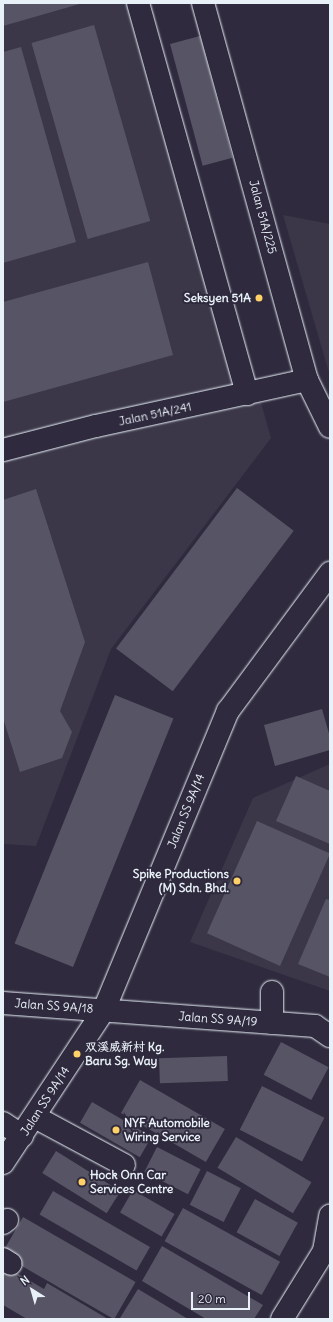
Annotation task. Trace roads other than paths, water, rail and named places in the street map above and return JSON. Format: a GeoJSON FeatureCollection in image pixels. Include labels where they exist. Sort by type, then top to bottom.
{"type":"FeatureCollection","features":[{"type":"Feature","properties":{"kind":"street"},"geometry":{"type":"LineString","coordinates":[[138,3],[247,394]]}},
{"type":"Feature","properties":{"kind":"street","name":"Jalan 51A/225"},"geometry":{"type":"LineString","coordinates":[[203,3],[307,380],[330,427]]}},
{"type":"Feature","properties":{"kind":"street","name":"Jalan 51A/241"},"geometry":{"type":"LineString","coordinates":[[3,450],[96,426],[307,380]]}},
{"type":"Feature","properties":{"kind":"street","name":"Jalan SS 9A/14"},"geometry":{"type":"LineString","coordinates":[[3,1164],[104,1010],[228,711],[330,573]]}},
{"type":"Feature","properties":{"kind":"street"},"geometry":{"type":"LineString","coordinates":[[272,992],[272,1023]]}},
{"type":"Feature","properties":{"kind":"street","name":"Jalan SS 9A/18"},"geometry":{"type":"LineString","coordinates":[[3,1003],[104,1010]]}},
{"type":"Feature","properties":{"kind":"street","name":"Jalan SS 9A/19"},"geometry":{"type":"LineString","coordinates":[[104,1010],[272,1023],[322,1031]]}},
{"type":"Feature","properties":{"kind":"street"},"geometry":{"type":"LineString","coordinates":[[35,1117],[124,1164]]}},
{"type":"Feature","properties":{"kind":"street"},"geometry":{"type":"LineString","coordinates":[[3,1123],[22,1136]]}},
{"type":"Feature","properties":{"kind":"street"},"geometry":{"type":"LineString","coordinates":[[282,1319],[324,1251],[330,1216]]}},
{"type":"Feature","properties":{"kind":"place","name":"Seksyen 51A"},"geometry":{"type":"Point","coordinates":[259,298]}},
{"type":"Feature","properties":{"kind":"place","name":"Spike Productions (M) Sdn. Bhd."},"geometry":{"type":"Point","coordinates":[237,881]}},
{"type":"Feature","properties":{"kind":"place","name":"双溪威新村 Kg. Baru Sg. Way"},"geometry":{"type":"Point","coordinates":[77,1054]}},
{"type":"Feature","properties":{"kind":"place","name":"NYF Automobile Wiring Service"},"geometry":{"type":"Point","coordinates":[116,1130]}},
{"type":"Feature","properties":{"kind":"place","name":"Hock Onn Car Services Centre"},"geometry":{"type":"Point","coordinates":[82,1182]}}]}
